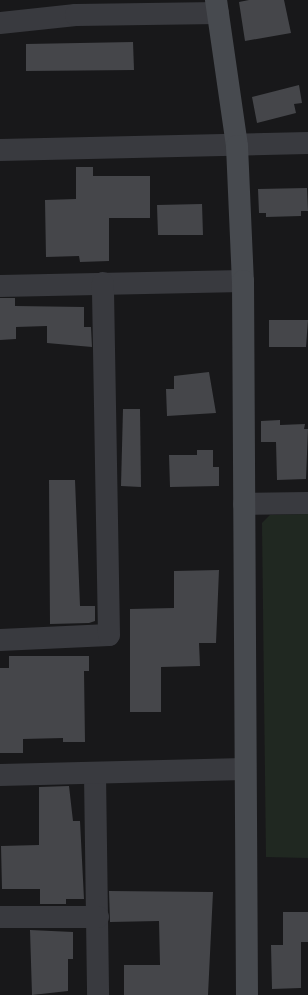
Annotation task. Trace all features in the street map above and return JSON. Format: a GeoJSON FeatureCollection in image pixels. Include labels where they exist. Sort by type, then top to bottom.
{"type":"FeatureCollection","features":[{"type":"Feature","properties":{"kind":"street"},"geometry":{"type":"LineString","coordinates":[[0,23],[74,7],[217,6],[237,146],[242,281],[244,769],[247,995]]}},
{"type":"Feature","properties":{"kind":"street"},"geometry":{"type":"LineString","coordinates":[[0,150],[237,146],[308,143]]}},
{"type":"Feature","properties":{"kind":"street"},"geometry":{"type":"LineString","coordinates":[[0,286],[242,281]]}},
{"type":"Feature","properties":{"kind":"street"},"geometry":{"type":"LineString","coordinates":[[0,640],[109,635],[103,283]]}},
{"type":"Feature","properties":{"kind":"street"},"geometry":{"type":"LineString","coordinates":[[244,504],[308,502]]}},
{"type":"Feature","properties":{"kind":"street"},"geometry":{"type":"LineString","coordinates":[[0,776],[244,769]]}},
{"type":"Feature","properties":{"kind":"street"},"geometry":{"type":"LineString","coordinates":[[95,774],[98,995]]}},
{"type":"Feature","properties":{"kind":"street"},"geometry":{"type":"LineString","coordinates":[[0,917],[98,917]]}},
{"type":"Feature","properties":{"kind":"shaded area"},"geometry":{"type":"Polygon","coordinates":[[[308,514],[308,858],[266,857],[262,523],[270,515],[308,514]]]}},
{"type":"Feature","properties":{"kind":"building"},"geometry":{"type":"Polygon","coordinates":[[[249,0],[284,0],[291,33],[245,41],[239,2],[249,0]]]}},
{"type":"Feature","properties":{"kind":"building"},"geometry":{"type":"Polygon","coordinates":[[[133,42],[134,70],[26,71],[26,44],[133,42]]]}},
{"type":"Feature","properties":{"kind":"building"},"geometry":{"type":"Polygon","coordinates":[[[299,85],[302,103],[294,104],[296,113],[257,123],[252,97],[299,85]]]}},
{"type":"Feature","properties":{"kind":"building"},"geometry":{"type":"Polygon","coordinates":[[[76,167],[93,167],[93,176],[150,176],[150,218],[109,218],[109,261],[80,262],[79,256],[46,257],[45,200],[76,199],[76,167]]]}},
{"type":"Feature","properties":{"kind":"building"},"geometry":{"type":"Polygon","coordinates":[[[307,188],[308,211],[301,211],[301,216],[266,217],[266,213],[259,213],[258,189],[307,188]]]}},
{"type":"Feature","properties":{"kind":"building"},"geometry":{"type":"Polygon","coordinates":[[[202,204],[203,235],[158,235],[157,205],[202,204]]]}},
{"type":"Feature","properties":{"kind":"building"},"geometry":{"type":"Polygon","coordinates":[[[0,298],[15,298],[15,306],[84,307],[84,327],[91,327],[92,347],[47,343],[47,326],[16,327],[16,339],[0,340],[0,298]]]}},
{"type":"Feature","properties":{"kind":"building"},"geometry":{"type":"Polygon","coordinates":[[[269,320],[308,320],[306,347],[269,347],[269,320]]]}},
{"type":"Feature","properties":{"kind":"building"},"geometry":{"type":"Polygon","coordinates":[[[209,372],[216,413],[167,416],[166,389],[174,389],[174,376],[209,372]]]}},
{"type":"Feature","properties":{"kind":"building"},"geometry":{"type":"Polygon","coordinates":[[[123,409],[140,409],[141,487],[121,486],[123,409]]]}},
{"type":"Feature","properties":{"kind":"building"},"geometry":{"type":"Polygon","coordinates":[[[280,420],[280,425],[305,424],[304,429],[308,429],[306,479],[277,480],[276,442],[261,442],[261,421],[280,420]]]}},
{"type":"Feature","properties":{"kind":"building"},"geometry":{"type":"Polygon","coordinates":[[[197,450],[213,450],[213,467],[219,467],[219,486],[170,487],[169,455],[197,455],[197,450]]]}},
{"type":"Feature","properties":{"kind":"building"},"geometry":{"type":"Polygon","coordinates":[[[49,480],[75,480],[80,606],[95,606],[95,621],[89,623],[50,624],[49,480]]]}},
{"type":"Feature","properties":{"kind":"building"},"geometry":{"type":"Polygon","coordinates":[[[219,570],[216,643],[199,643],[200,666],[161,667],[161,712],[130,712],[130,609],[174,608],[174,571],[219,570]]]}},
{"type":"Feature","properties":{"kind":"building"},"geometry":{"type":"Polygon","coordinates":[[[9,656],[89,656],[89,671],[84,671],[85,742],[63,742],[63,738],[23,739],[23,753],[0,753],[0,668],[9,668],[9,656]]]}},
{"type":"Feature","properties":{"kind":"building"},"geometry":{"type":"Polygon","coordinates":[[[69,786],[73,821],[80,821],[84,899],[66,899],[66,904],[40,904],[40,889],[2,889],[1,846],[39,845],[39,787],[69,786]]]}},
{"type":"Feature","properties":{"kind":"building"},"geometry":{"type":"Polygon","coordinates":[[[109,891],[213,892],[208,995],[124,995],[124,965],[160,965],[159,921],[110,922],[109,891]]]}},
{"type":"Feature","properties":{"kind":"building"},"geometry":{"type":"Polygon","coordinates":[[[283,912],[308,912],[308,942],[301,942],[301,988],[272,989],[271,945],[283,945],[283,912]]]}},
{"type":"Feature","properties":{"kind":"building"},"geometry":{"type":"Polygon","coordinates":[[[30,930],[73,932],[73,959],[68,959],[68,991],[32,995],[30,930]]]}}]}
